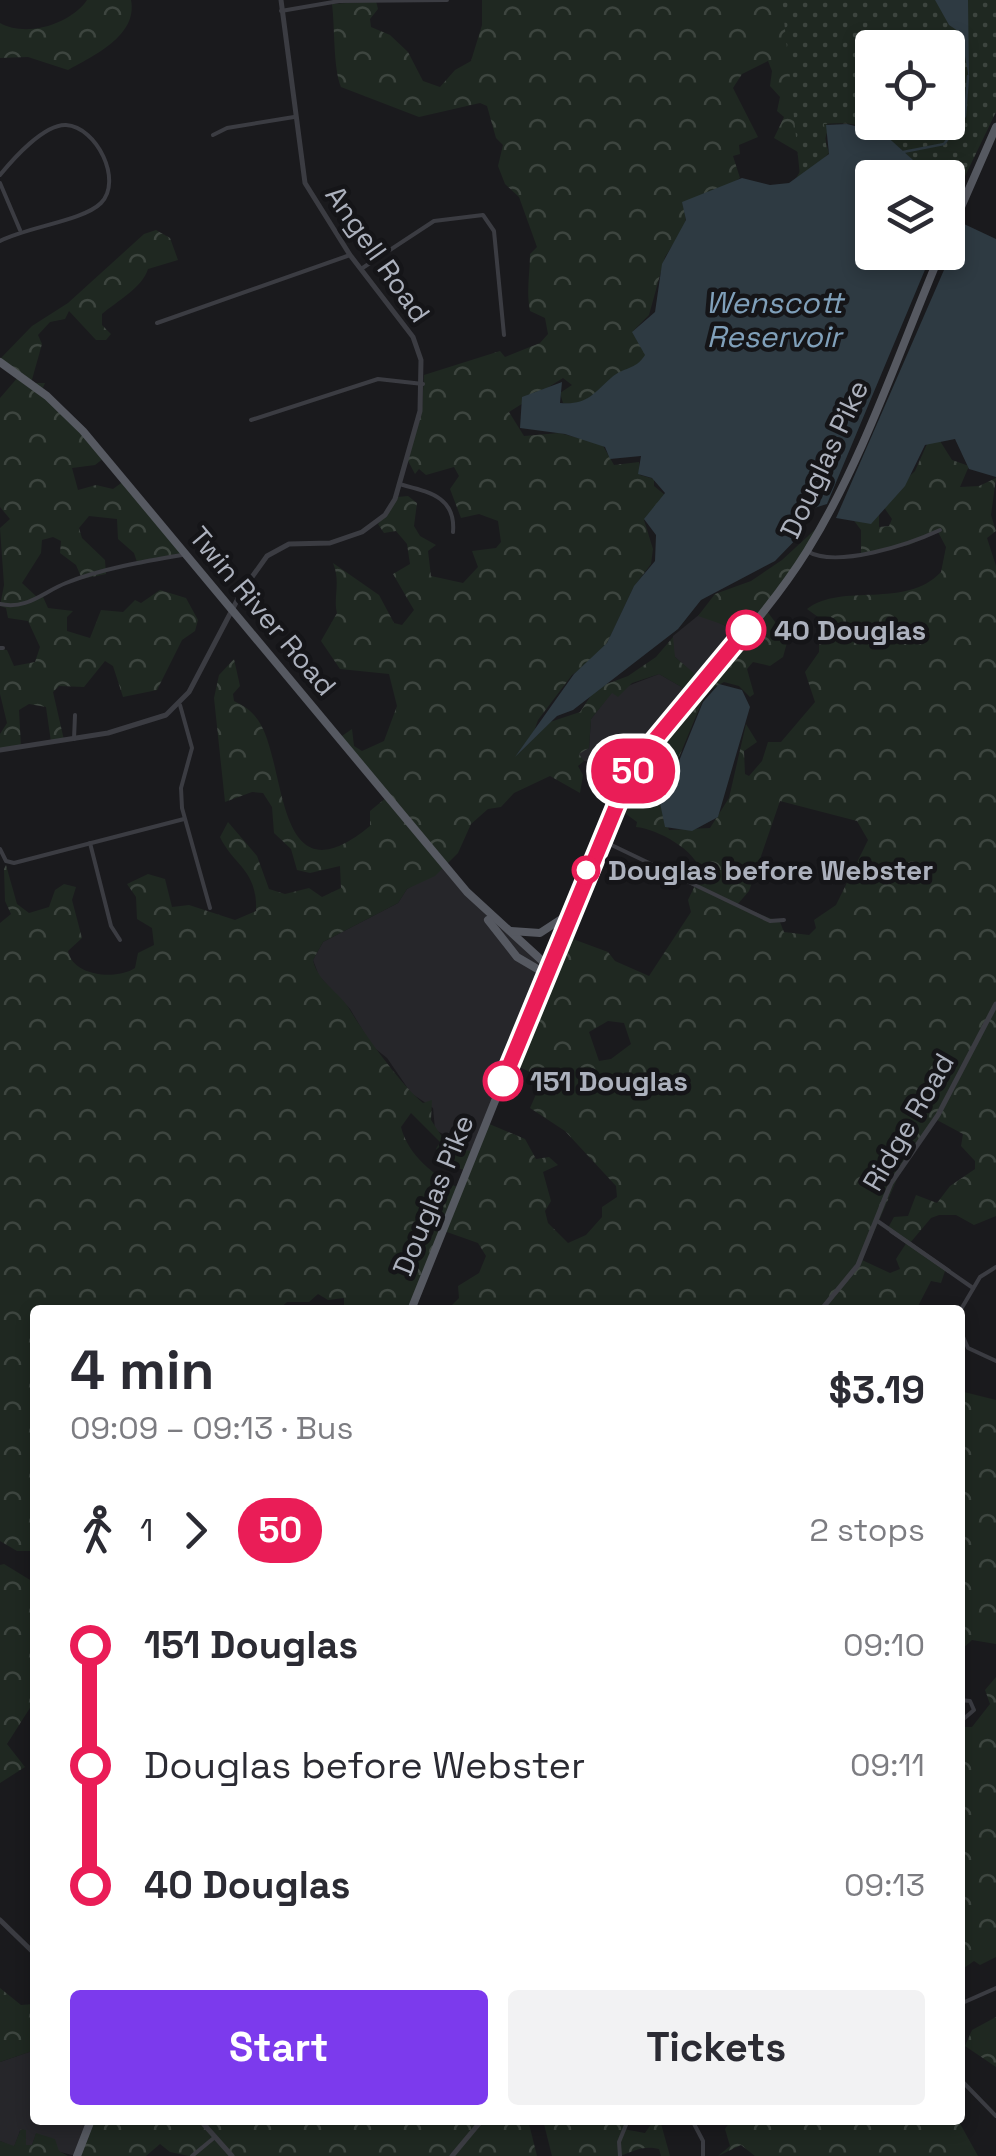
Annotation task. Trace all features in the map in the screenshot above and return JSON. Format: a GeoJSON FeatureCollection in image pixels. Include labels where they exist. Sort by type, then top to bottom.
{"type":"FeatureCollection","features":[{"type":"Feature","properties":{"kind":"main road"},"geometry":{"type":"LineString","coordinates":[[965,202],[992,147],[996,127]]}},
{"type":"Feature","properties":{"kind":"main road","name":"Douglas Pike"},"geometry":{"type":"LineString","coordinates":[[413,1305],[599,839],[648,748],[807,551],[933,270]]}},
{"type":"Feature","properties":{"kind":"main road","name":"Twin River Road"},"geometry":{"type":"LineString","coordinates":[[0,362],[60,407],[478,904],[517,957],[547,971]]}},
{"type":"Feature","properties":{"kind":"main road","name":"Twin River Road"},"geometry":{"type":"LineString","coordinates":[[478,904],[500,926],[535,950],[547,971]]}},
{"type":"Feature","properties":{"kind":"main road"},"geometry":{"type":"LineString","coordinates":[[500,926],[540,933],[560,923],[574,904]]}},
{"type":"Feature","properties":{"kind":"main road"},"geometry":{"type":"LineString","coordinates":[[77,2156],[88,2125]]}},
{"type":"Feature","properties":{"kind":"street","name":"Angell Road"},"geometry":{"type":"LineString","coordinates":[[180,705],[267,556],[289,544],[330,543],[362,532],[386,515],[420,411],[422,384],[413,337],[350,255],[304,183],[280,0]]}},
{"type":"Feature","properties":{"kind":"street"},"geometry":{"type":"LineString","coordinates":[[281,11],[339,1],[447,0]]}},
{"type":"Feature","properties":{"kind":"street"},"geometry":{"type":"LineString","coordinates":[[213,135],[227,128],[294,117]]}},
{"type":"Feature","properties":{"kind":"street"},"geometry":{"type":"LineString","coordinates":[[0,176],[48,130],[67,125],[86,133],[110,174],[108,193],[99,206],[20,230],[0,241]]}},
{"type":"Feature","properties":{"kind":"street"},"geometry":{"type":"LineString","coordinates":[[0,183],[20,230]]}},
{"type":"Feature","properties":{"kind":"street"},"geometry":{"type":"LineString","coordinates":[[361,270],[434,220],[483,215],[494,232],[504,334]]}},
{"type":"Feature","properties":{"kind":"street"},"geometry":{"type":"LineString","coordinates":[[156,323],[350,255]]}},
{"type":"Feature","properties":{"kind":"street"},"geometry":{"type":"LineString","coordinates":[[251,420],[368,382],[422,384]]}},
{"type":"Feature","properties":{"kind":"street"},"geometry":{"type":"LineString","coordinates":[[399,484],[440,496],[453,516],[453,532]]}},
{"type":"Feature","properties":{"kind":"street"},"geometry":{"type":"LineString","coordinates":[[807,551],[832,558],[909,543],[940,530]]}},
{"type":"Feature","properties":{"kind":"street"},"geometry":{"type":"LineString","coordinates":[[0,604],[12,607],[39,599],[66,582],[187,555]]}},
{"type":"Feature","properties":{"kind":"street"},"geometry":{"type":"LineString","coordinates":[[0,750],[145,725],[180,705],[192,748],[181,788],[184,818],[210,908]]}},
{"type":"Feature","properties":{"kind":"street"},"geometry":{"type":"LineString","coordinates":[[74,739],[75,715]]}},
{"type":"Feature","properties":{"kind":"street"},"geometry":{"type":"LineString","coordinates":[[0,849],[5,860],[14,863],[184,818]]}},
{"type":"Feature","properties":{"kind":"street"},"geometry":{"type":"LineString","coordinates":[[599,839],[770,921],[784,920]]}},
{"type":"Feature","properties":{"kind":"street"},"geometry":{"type":"LineString","coordinates":[[90,843],[111,926],[120,940]]}},
{"type":"Feature","properties":{"kind":"street","name":"Ridge Road"},"geometry":{"type":"LineString","coordinates":[[826,1305],[858,1264],[891,1183],[938,1115],[996,1004]]}},
{"type":"Feature","properties":{"kind":"street"},"geometry":{"type":"LineString","coordinates":[[876,1220],[973,1288]]}},
{"type":"Feature","properties":{"kind":"street"},"geometry":{"type":"LineString","coordinates":[[963,1305],[973,1288],[996,1267]]}},
{"type":"Feature","properties":{"kind":"street"},"geometry":{"type":"LineString","coordinates":[[965,1341],[968,1348],[996,1360]]}},
{"type":"Feature","properties":{"kind":"street"},"geometry":{"type":"LineString","coordinates":[[965,1700],[970,1701],[974,1710],[965,1718]]}},
{"type":"Feature","properties":{"kind":"street"},"geometry":{"type":"LineString","coordinates":[[0,1920],[30,1949]]}},
{"type":"Feature","properties":{"kind":"street"},"geometry":{"type":"LineString","coordinates":[[965,2002],[996,1988]]}},
{"type":"Feature","properties":{"kind":"street"},"geometry":{"type":"LineString","coordinates":[[965,2084],[996,2116]]}},
{"type":"Feature","properties":{"kind":"street"},"geometry":{"type":"LineString","coordinates":[[204,2125],[232,2156]]}},
{"type":"Feature","properties":{"kind":"street"},"geometry":{"type":"LineString","coordinates":[[452,2156],[478,2125]]}},
{"type":"Feature","properties":{"kind":"street"},"geometry":{"type":"LineString","coordinates":[[620,2156],[627,2125]]}},
{"type":"Feature","properties":{"kind":"street"},"geometry":{"type":"LineString","coordinates":[[695,2125],[703,2141],[703,2156]]}},
{"type":"Feature","properties":{"kind":"street"},"geometry":{"type":"LineString","coordinates":[[192,2156],[215,2137]]}},
{"type":"Feature","properties":{"kind":"shaded area"},"geometry":{"type":"Polygon","coordinates":[[[700,614],[724,625],[738,640],[703,682],[675,657],[672,648],[673,636],[700,614]]]}},
{"type":"Feature","properties":{"kind":"shaded area"},"geometry":{"type":"Polygon","coordinates":[[[659,674],[692,693],[626,784],[605,774],[597,763],[584,761],[578,754],[589,748],[591,719],[612,692],[659,674]]]}},
{"type":"Feature","properties":{"kind":"shaded area"},"geometry":{"type":"Polygon","coordinates":[[[444,866],[549,966],[474,1152],[450,1149],[445,1135],[435,1130],[433,1108],[411,1093],[387,1058],[372,1046],[350,1009],[319,976],[313,960],[323,942],[398,903],[407,889],[444,866]]]}},
{"type":"Feature","properties":{"kind":"shaded area"},"geometry":{"type":"Polygon","coordinates":[[[30,2052],[30,2125],[88,2125],[76,2156],[60,2152],[36,2134],[32,2145],[26,2145],[20,2131],[14,2147],[0,2141],[0,2062],[30,2052]]]}},
{"type":"Feature","properties":{"kind":"green space"},"geometry":{"type":"Polygon","coordinates":[[[87,0],[131,0],[128,24],[101,51],[68,70],[28,57],[0,58],[0,23],[22,29],[47,26],[70,16],[87,0]]]}},
{"type":"Feature","properties":{"kind":"green space"},"geometry":{"type":"Polygon","coordinates":[[[482,0],[892,0],[880,30],[855,30],[855,74],[824,121],[829,126],[825,139],[829,153],[806,177],[794,182],[803,166],[803,155],[774,138],[784,117],[777,111],[780,97],[770,86],[772,71],[768,61],[742,74],[733,88],[758,137],[739,145],[740,154],[733,156],[740,178],[685,214],[686,224],[665,257],[649,315],[633,331],[649,359],[615,385],[604,385],[590,406],[563,403],[560,393],[572,385],[563,378],[509,412],[524,436],[559,433],[602,444],[614,465],[639,462],[640,475],[654,479],[654,486],[665,495],[644,520],[653,549],[651,564],[633,588],[603,652],[572,675],[538,720],[532,737],[550,722],[580,712],[596,688],[628,676],[656,657],[673,637],[675,657],[703,681],[738,640],[724,625],[698,616],[715,594],[751,581],[782,560],[819,526],[766,610],[788,639],[783,657],[770,666],[753,662],[747,669],[754,694],[750,697],[739,686],[724,682],[706,692],[660,803],[669,830],[710,828],[729,798],[746,724],[757,742],[744,751],[745,774],[749,776],[762,761],[768,742],[781,742],[815,702],[805,672],[819,652],[819,633],[825,622],[807,609],[838,597],[910,590],[941,572],[946,547],[938,532],[909,545],[861,554],[861,530],[852,518],[879,515],[879,527],[889,526],[892,519],[881,503],[915,471],[927,444],[940,441],[952,460],[969,466],[960,487],[979,486],[996,478],[991,515],[996,531],[987,538],[996,566],[996,1216],[974,1225],[956,1215],[931,1218],[910,1243],[946,1268],[941,1283],[931,1281],[919,1305],[452,1305],[459,1298],[458,1286],[479,1273],[486,1256],[478,1243],[444,1231],[413,1305],[344,1305],[344,1298],[328,1300],[318,1294],[309,1302],[284,1305],[30,1305],[30,1551],[17,1551],[0,1541],[0,923],[11,914],[5,901],[4,869],[6,865],[17,904],[29,913],[49,907],[55,890],[64,884],[76,887],[72,900],[82,938],[68,951],[78,966],[107,975],[135,968],[138,953],[154,945],[152,928],[137,919],[136,897],[127,884],[148,874],[165,879],[172,907],[189,905],[235,920],[256,911],[249,877],[220,837],[228,822],[257,856],[269,889],[285,894],[309,888],[322,897],[341,888],[340,866],[310,873],[297,870],[291,849],[274,833],[272,807],[263,793],[252,792],[225,802],[214,698],[219,675],[234,659],[240,686],[233,694],[234,701],[258,720],[289,819],[300,839],[316,849],[339,846],[370,826],[370,811],[387,797],[339,738],[352,729],[354,746],[362,751],[384,741],[397,706],[389,674],[340,669],[321,641],[337,613],[333,563],[379,595],[394,623],[402,625],[414,610],[393,574],[410,564],[407,544],[396,531],[384,533],[378,524],[398,497],[408,496],[417,503],[414,526],[420,536],[436,545],[428,551],[431,576],[463,583],[478,567],[472,551],[496,548],[501,542],[498,521],[479,514],[461,518],[450,489],[459,476],[454,467],[426,475],[419,469],[415,474],[407,459],[422,409],[424,375],[500,351],[505,357],[540,343],[548,334],[545,318],[530,311],[529,304],[530,254],[537,247],[519,197],[505,184],[498,166],[503,145],[496,138],[487,106],[480,103],[419,117],[341,87],[332,4],[376,1],[378,9],[370,19],[371,27],[390,35],[408,52],[423,81],[440,87],[455,70],[471,61],[482,25],[482,0]],[[659,674],[632,683],[618,697],[612,693],[591,719],[589,748],[579,754],[584,761],[578,766],[583,775],[580,793],[550,776],[514,793],[501,807],[488,809],[471,824],[458,853],[435,876],[407,889],[398,903],[323,942],[313,960],[319,975],[345,1003],[404,1084],[423,1103],[432,1100],[431,1120],[450,1149],[474,1151],[487,1123],[525,1139],[536,1159],[549,1157],[558,1165],[543,1172],[551,1201],[545,1211],[548,1223],[568,1243],[586,1235],[602,1217],[602,1207],[617,1197],[616,1186],[565,1131],[530,1108],[537,1092],[534,1074],[511,1063],[562,935],[608,952],[615,961],[649,976],[691,912],[688,900],[701,873],[692,856],[665,836],[636,827],[637,822],[615,806],[692,693],[659,674]],[[780,801],[749,891],[737,905],[780,922],[784,932],[809,935],[816,928],[814,920],[836,905],[868,840],[857,821],[780,801]],[[608,1021],[589,1032],[599,1061],[611,1059],[631,1044],[624,1023],[608,1021]],[[411,1113],[401,1127],[410,1147],[423,1164],[459,1188],[466,1171],[448,1164],[436,1149],[440,1142],[411,1113]],[[937,1120],[903,1165],[862,1260],[890,1273],[900,1269],[896,1259],[907,1242],[888,1228],[894,1217],[908,1216],[916,1195],[937,1203],[950,1186],[975,1169],[975,1161],[961,1146],[963,1134],[937,1120]]]}},
{"type":"Feature","properties":{"kind":"green space"},"geometry":{"type":"Polygon","coordinates":[[[782,0],[996,0],[996,112],[965,176],[965,160],[914,160],[890,140],[965,140],[965,30],[855,30],[855,125],[824,124],[827,154],[800,176],[782,0]]]}},
{"type":"Feature","properties":{"kind":"green space"},"geometry":{"type":"Polygon","coordinates":[[[156,230],[170,238],[178,260],[148,269],[135,288],[102,314],[102,325],[111,334],[106,340],[96,340],[69,311],[65,319],[50,322],[38,335],[42,344],[31,383],[45,383],[41,392],[104,458],[95,465],[72,468],[78,490],[96,485],[113,489],[124,481],[185,554],[138,565],[134,553],[118,539],[117,519],[89,516],[79,528],[82,538],[105,560],[106,574],[82,579],[76,565],[60,553],[61,541],[53,537],[42,540],[41,553],[22,583],[38,598],[43,597],[48,608],[73,611],[67,617],[67,631],[90,638],[101,610],[123,612],[135,600],[141,603],[160,590],[186,598],[198,620],[195,631],[182,640],[157,690],[123,697],[113,666],[105,661],[84,687],[59,686],[53,692],[64,740],[51,742],[46,707],[29,704],[19,710],[21,747],[0,750],[0,734],[7,723],[0,694],[0,649],[7,650],[14,666],[35,662],[40,647],[28,621],[8,618],[6,608],[0,606],[4,585],[0,528],[10,519],[0,507],[0,398],[19,376],[0,359],[32,326],[68,303],[144,234],[156,230]]]}},
{"type":"Feature","properties":{"kind":"green space"},"geometry":{"type":"Polygon","coordinates":[[[965,1392],[996,1400],[996,1644],[972,1640],[965,1646],[965,1392]]]}},
{"type":"Feature","properties":{"kind":"green space"},"geometry":{"type":"Polygon","coordinates":[[[0,1565],[30,1580],[30,1708],[7,1744],[25,1767],[0,1783],[0,1565]]]}},
{"type":"Feature","properties":{"kind":"green space"},"geometry":{"type":"Polygon","coordinates":[[[996,1677],[996,1957],[980,1965],[974,1961],[965,1967],[965,1727],[972,1727],[990,1704],[985,1690],[996,1677]]]}},
{"type":"Feature","properties":{"kind":"green space"},"geometry":{"type":"Polygon","coordinates":[[[0,1988],[21,2005],[30,2004],[30,2052],[0,2062],[0,1988]]]}},
{"type":"Feature","properties":{"kind":"green space"},"geometry":{"type":"Polygon","coordinates":[[[996,2017],[996,2067],[965,2046],[972,2030],[996,2017]]]}},
{"type":"Feature","properties":{"kind":"green space"},"geometry":{"type":"Polygon","coordinates":[[[88,2125],[529,2125],[537,2156],[189,2156],[170,2152],[160,2144],[146,2156],[76,2156],[88,2125]]]}},
{"type":"Feature","properties":{"kind":"green space"},"geometry":{"type":"Polygon","coordinates":[[[544,2125],[625,2125],[623,2129],[645,2133],[651,2125],[661,2125],[670,2156],[661,2156],[659,2149],[648,2148],[620,2156],[552,2156],[544,2125]]]}},
{"type":"Feature","properties":{"kind":"green space"},"geometry":{"type":"Polygon","coordinates":[[[728,2125],[961,2125],[978,2156],[755,2156],[741,2145],[718,2156],[730,2146],[725,2129],[728,2125]]]}},
{"type":"Feature","properties":{"kind":"green space"},"geometry":{"type":"Polygon","coordinates":[[[21,2129],[26,2130],[26,2145],[32,2145],[36,2133],[55,2139],[59,2151],[68,2156],[0,2156],[0,2141],[14,2146],[21,2129]]]}},
{"type":"Feature","properties":{"kind":"water"},"geometry":{"type":"Polygon","coordinates":[[[935,0],[968,0],[969,79],[965,30],[949,25],[935,0]]]}},
{"type":"Feature","properties":{"kind":"water","name":"Wenscott Reservoir"},"geometry":{"type":"Polygon","coordinates":[[[826,125],[855,126],[855,140],[891,140],[913,160],[855,160],[855,270],[925,270],[827,504],[811,509],[801,519],[805,530],[775,561],[701,600],[678,629],[573,710],[557,716],[515,757],[574,674],[607,643],[634,586],[655,561],[656,535],[644,519],[665,493],[652,478],[638,474],[641,456],[610,459],[605,447],[565,434],[520,428],[522,397],[562,382],[560,403],[577,402],[589,398],[616,374],[638,363],[645,355],[632,332],[655,312],[662,264],[686,220],[682,202],[742,178],[770,185],[789,183],[829,154],[826,125]]]}},
{"type":"Feature","properties":{"kind":"water","name":"Wenscott Reservoir"},"geometry":{"type":"Polygon","coordinates":[[[965,224],[996,239],[996,477],[969,469],[955,439],[925,445],[905,486],[871,524],[836,518],[944,270],[965,270],[965,224]]]}},
{"type":"Feature","properties":{"kind":"water"},"geometry":{"type":"Polygon","coordinates":[[[719,684],[742,690],[750,707],[718,817],[692,831],[665,827],[660,803],[663,783],[677,766],[703,702],[719,684]]]}},
{"type":"Feature","properties":{"kind":"waterway"},"geometry":{"type":"LineString","coordinates":[[903,152],[944,144],[965,116],[968,76]]}},
{"type":"Feature","properties":{"kind":"bus line","name":"50"},"geometry":{"type":"LineString","coordinates":[[503,1081],[599,839],[625,785],[648,748],[746,630]]}},
{"type":"Feature","properties":{"kind":"place","name":"40 Douglas"},"geometry":{"type":"Point","coordinates":[746,630]}},
{"type":"Feature","properties":{"kind":"place","name":"Douglas before Webster"},"geometry":{"type":"Point","coordinates":[586,870]}},
{"type":"Feature","properties":{"kind":"place","name":"151 Douglas"},"geometry":{"type":"Point","coordinates":[503,1081]}}]}
